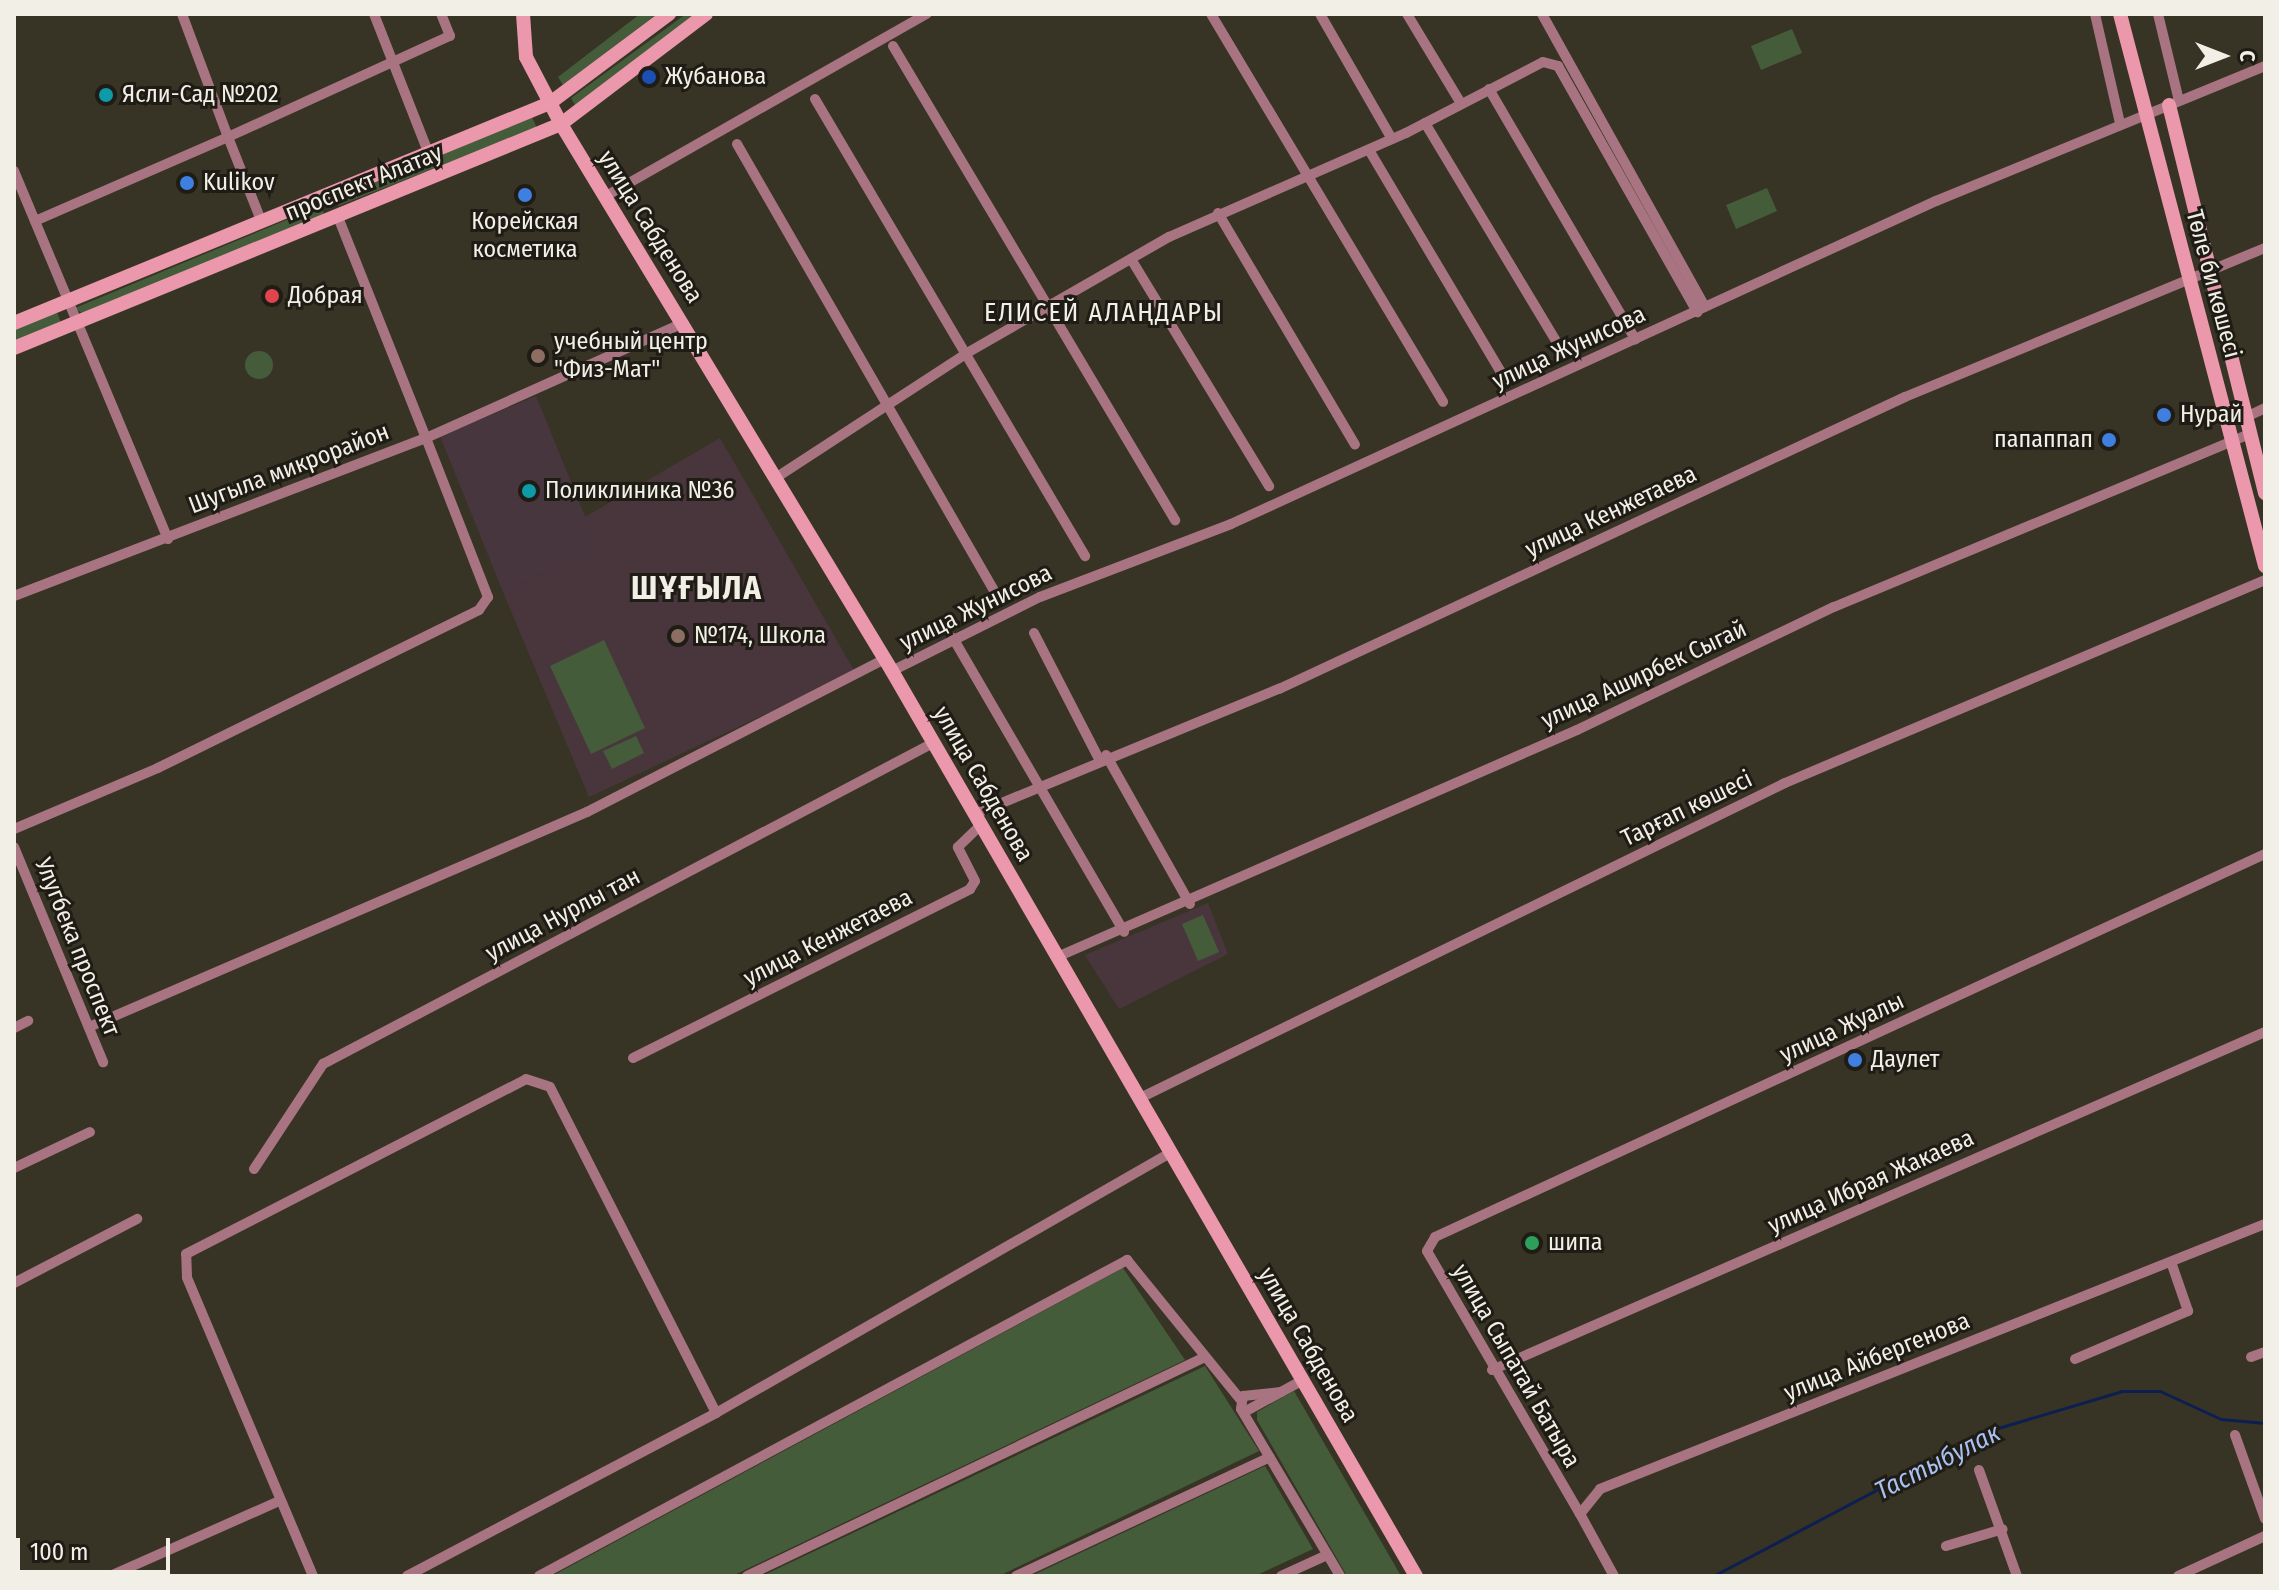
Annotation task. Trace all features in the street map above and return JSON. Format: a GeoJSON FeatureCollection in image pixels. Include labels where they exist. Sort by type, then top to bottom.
{"type":"FeatureCollection","features":[{"type":"Feature","properties":{"kind":"main road","name":"улица Сабденова"},"geometry":{"type":"LineString","coordinates":[[523,14],[526,57],[561,124],[888,665],[1416,1576]]}},
{"type":"Feature","properties":{"kind":"main road","name":"проспект Алатау"},"geometry":{"type":"LineString","coordinates":[[14,323],[550,103],[669,14]]}},
{"type":"Feature","properties":{"kind":"main road","name":"проспект Алатау"},"geometry":{"type":"LineString","coordinates":[[14,348],[561,124],[706,14]]}},
{"type":"Feature","properties":{"kind":"main road","name":"Төле би көшесі"},"geometry":{"type":"LineString","coordinates":[[2120,14],[2265,566]]}},
{"type":"Feature","properties":{"kind":"main road","name":"Төле би көшесі"},"geometry":{"type":"LineString","coordinates":[[2174,103],[2209,272],[2265,493]]}},
{"type":"Feature","properties":{"kind":"main road"},"geometry":{"type":"LineString","coordinates":[[329,196],[338,217]]}},
{"type":"Feature","properties":{"kind":"street"},"geometry":{"type":"LineString","coordinates":[[182,14],[262,223]]}},
{"type":"Feature","properties":{"kind":"street"},"geometry":{"type":"LineString","coordinates":[[374,14],[429,154]]}},
{"type":"Feature","properties":{"kind":"street"},"geometry":{"type":"LineString","coordinates":[[35,221],[450,36],[441,14]]}},
{"type":"Feature","properties":{"kind":"street"},"geometry":{"type":"LineString","coordinates":[[606,196],[927,14]]}},
{"type":"Feature","properties":{"kind":"street"},"geometry":{"type":"LineString","coordinates":[[1211,14],[1306,179],[1443,402]]}},
{"type":"Feature","properties":{"kind":"street"},"geometry":{"type":"LineString","coordinates":[[1320,14],[1392,139]]}},
{"type":"Feature","properties":{"kind":"street"},"geometry":{"type":"LineString","coordinates":[[1407,14],[1460,102]]}},
{"type":"Feature","properties":{"kind":"street"},"geometry":{"type":"LineString","coordinates":[[1542,14],[1701,309]]}},
{"type":"Feature","properties":{"kind":"street"},"geometry":{"type":"LineString","coordinates":[[2095,14],[2120,123]]}},
{"type":"Feature","properties":{"kind":"street"},"geometry":{"type":"LineString","coordinates":[[2158,14],[2174,103]]}},
{"type":"Feature","properties":{"kind":"street"},"geometry":{"type":"LineString","coordinates":[[893,46],[1053,305],[1175,520]]}},
{"type":"Feature","properties":{"kind":"street"},"geometry":{"type":"LineString","coordinates":[[774,479],[967,353],[1131,259],[1218,213],[1306,179],[1552,60],[1701,309]]}},
{"type":"Feature","properties":{"kind":"street","name":"улица Жунисова"},"geometry":{"type":"LineString","coordinates":[[89,1027],[587,812],[888,665],[1231,524],[1701,309],[2120,123],[2146,116],[2265,66]]}},
{"type":"Feature","properties":{"kind":"street"},"geometry":{"type":"LineString","coordinates":[[1489,89],[1635,339]]}},
{"type":"Feature","properties":{"kind":"street"},"geometry":{"type":"LineString","coordinates":[[815,99],[1085,556]]}},
{"type":"Feature","properties":{"kind":"street"},"geometry":{"type":"LineString","coordinates":[[1425,123],[1561,349]]}},
{"type":"Feature","properties":{"kind":"street"},"geometry":{"type":"LineString","coordinates":[[737,144],[996,594]]}},
{"type":"Feature","properties":{"kind":"street"},"geometry":{"type":"LineString","coordinates":[[1369,150],[1502,374]]}},
{"type":"Feature","properties":{"kind":"street"},"geometry":{"type":"LineString","coordinates":[[14,171],[168,539]]}},
{"type":"Feature","properties":{"kind":"street"},"geometry":{"type":"LineString","coordinates":[[1218,213],[1355,445]]}},
{"type":"Feature","properties":{"kind":"street","name":"Шугыла микрорайон"},"geometry":{"type":"LineString","coordinates":[[338,217],[426,438]]}},
{"type":"Feature","properties":{"kind":"street","name":"улица Кенжетаева"},"geometry":{"type":"LineString","coordinates":[[633,1058],[970,889],[975,881],[958,847],[978,819],[1037,786],[1279,689],[1905,397],[2265,248]]}},
{"type":"Feature","properties":{"kind":"street"},"geometry":{"type":"LineString","coordinates":[[1131,259],[1269,486]]}},
{"type":"Feature","properties":{"kind":"street","name":"Шугыла микрорайон"},"geometry":{"type":"LineString","coordinates":[[14,596],[426,438],[683,323]]}},
{"type":"Feature","properties":{"kind":"street"},"geometry":{"type":"LineString","coordinates":[[2246,417],[2265,408]]}},
{"type":"Feature","properties":{"kind":"street","name":"улица Аширбек Сыгай"},"geometry":{"type":"LineString","coordinates":[[1057,957],[1190,904],[1834,607],[2250,434]]}},
{"type":"Feature","properties":{"kind":"street"},"geometry":{"type":"LineString","coordinates":[[14,829],[158,768],[479,610],[488,593],[426,438]]}},
{"type":"Feature","properties":{"kind":"street","name":"Тарғап көшесі"},"geometry":{"type":"LineString","coordinates":[[1138,1099],[1785,783],[2265,580]]}},
{"type":"Feature","properties":{"kind":"street"},"geometry":{"type":"LineString","coordinates":[[1034,633],[1190,904]]}},
{"type":"Feature","properties":{"kind":"street"},"geometry":{"type":"LineString","coordinates":[[953,638],[1124,932]]}},
{"type":"Feature","properties":{"kind":"street","name":"улица Нурлы тан"},"geometry":{"type":"LineString","coordinates":[[254,1169],[323,1064],[933,743]]}},
{"type":"Feature","properties":{"kind":"street","name":"Улугбека проспект"},"geometry":{"type":"LineString","coordinates":[[14,847],[103,1062]]}},
{"type":"Feature","properties":{"kind":"street","name":"улица Жуалы"},"geometry":{"type":"LineString","coordinates":[[1435,1237],[2265,854]]}},
{"type":"Feature","properties":{"kind":"street"},"geometry":{"type":"LineString","coordinates":[[14,1028],[28,1021]]}},
{"type":"Feature","properties":{"kind":"street","name":"улица Ибрая Жакаева"},"geometry":{"type":"LineString","coordinates":[[1492,1370],[2265,1032]]}},
{"type":"Feature","properties":{"kind":"street"},"geometry":{"type":"LineString","coordinates":[[313,1576],[187,1277],[186,1254],[526,1079],[550,1087],[716,1413]]}},
{"type":"Feature","properties":{"kind":"street"},"geometry":{"type":"LineString","coordinates":[[14,1168],[90,1132]]}},
{"type":"Feature","properties":{"kind":"street"},"geometry":{"type":"LineString","coordinates":[[407,1576],[716,1413],[1170,1153]]}},
{"type":"Feature","properties":{"kind":"street"},"geometry":{"type":"LineString","coordinates":[[14,1283],[137,1219]]}},
{"type":"Feature","properties":{"kind":"street","name":"улица Айбергенова"},"geometry":{"type":"LineString","coordinates":[[1580,1514],[1600,1489],[2265,1224]]}},
{"type":"Feature","properties":{"kind":"street","name":"улица Сыпатай Батыра"},"geometry":{"type":"LineString","coordinates":[[1435,1237],[1427,1251],[1492,1370],[1580,1514]]}},
{"type":"Feature","properties":{"kind":"street"},"geometry":{"type":"LineString","coordinates":[[2075,1359],[2188,1311],[2171,1262]]}},
{"type":"Feature","properties":{"kind":"street"},"geometry":{"type":"LineString","coordinates":[[539,1576],[1113,1264],[1138,1267],[1201,1359],[1214,1364],[1240,1399],[1270,1457],[1340,1576]]}},
{"type":"Feature","properties":{"kind":"street"},"geometry":{"type":"LineString","coordinates":[[2251,1357],[2265,1352]]}},
{"type":"Feature","properties":{"kind":"street"},"geometry":{"type":"LineString","coordinates":[[747,1576],[1201,1359]]}},
{"type":"Feature","properties":{"kind":"street"},"geometry":{"type":"LineString","coordinates":[[1246,1411],[1303,1380]]}},
{"type":"Feature","properties":{"kind":"street"},"geometry":{"type":"LineString","coordinates":[[1240,1399],[1281,1392]]}},
{"type":"Feature","properties":{"kind":"street"},"geometry":{"type":"LineString","coordinates":[[2235,1435],[2265,1519]]}},
{"type":"Feature","properties":{"kind":"street"},"geometry":{"type":"LineString","coordinates":[[1016,1576],[1270,1457]]}},
{"type":"Feature","properties":{"kind":"street"},"geometry":{"type":"LineString","coordinates":[[1979,1470],[2003,1529],[2017,1576]]}},
{"type":"Feature","properties":{"kind":"street"},"geometry":{"type":"LineString","coordinates":[[110,1576],[279,1501]]}},
{"type":"Feature","properties":{"kind":"street"},"geometry":{"type":"LineString","coordinates":[[1580,1514],[1614,1576]]}},
{"type":"Feature","properties":{"kind":"street"},"geometry":{"type":"LineString","coordinates":[[1946,1546],[2003,1529]]}},
{"type":"Feature","properties":{"kind":"street"},"geometry":{"type":"LineString","coordinates":[[2178,1576],[2265,1536]]}},
{"type":"Feature","properties":{"kind":"street"},"geometry":{"type":"LineString","coordinates":[[1281,1576],[1327,1555]]}},
{"type":"Feature","properties":{"kind":"shaded area"},"geometry":{"type":"Polygon","coordinates":[[[536,396],[598,548],[503,592],[440,436],[536,396]]]}},
{"type":"Feature","properties":{"kind":"shaded area","name":"№174, Школа"},"geometry":{"type":"Polygon","coordinates":[[[720,438],[855,672],[589,797],[503,592],[598,548],[585,517],[720,438]]]}},
{"type":"Feature","properties":{"kind":"shaded area"},"geometry":{"type":"Polygon","coordinates":[[[1208,903],[1228,954],[1119,1009],[1085,955],[1208,903]]]}},
{"type":"Feature","properties":{"kind":"green space"},"geometry":{"type":"Polygon","coordinates":[[[640,14],[657,14],[563,85],[558,77],[640,14]]]}},
{"type":"Feature","properties":{"kind":"green space"},"geometry":{"type":"Polygon","coordinates":[[[686,14],[700,14],[576,107],[571,98],[686,14]]]}},
{"type":"Feature","properties":{"kind":"green space"},"geometry":{"type":"Polygon","coordinates":[[[1792,29],[1802,53],[1761,70],[1751,46],[1792,29]]]}},
{"type":"Feature","properties":{"kind":"green space"},"geometry":{"type":"Polygon","coordinates":[[[532,117],[537,128],[338,206],[340,197],[532,117]]]}},
{"type":"Feature","properties":{"kind":"green space"},"geometry":{"type":"Polygon","coordinates":[[[1767,188],[1777,211],[1736,229],[1726,205],[1767,188]]]}},
{"type":"Feature","properties":{"kind":"green space"},"geometry":{"type":"Polygon","coordinates":[[[320,206],[325,216],[83,314],[75,308],[320,206]]]}},
{"type":"Feature","properties":{"kind":"green space"},"geometry":{"type":"Polygon","coordinates":[[[57,312],[61,323],[14,342],[14,329],[57,312]]]}},
{"type":"Feature","properties":{"kind":"green space"},"geometry":{"type":"Polygon","coordinates":[[[259,351],[269,355],[273,365],[269,375],[259,379],[249,375],[245,365],[249,355],[259,351]]]}},
{"type":"Feature","properties":{"kind":"green space"},"geometry":{"type":"Polygon","coordinates":[[[604,640],[645,728],[591,754],[550,666],[604,640]]]}},
{"type":"Feature","properties":{"kind":"green space"},"geometry":{"type":"Polygon","coordinates":[[[636,736],[644,753],[612,769],[603,751],[636,736]]]}},
{"type":"Feature","properties":{"kind":"green space"},"geometry":{"type":"Polygon","coordinates":[[[1203,915],[1219,952],[1198,961],[1182,924],[1203,915]]]}},
{"type":"Feature","properties":{"kind":"green space"},"geometry":{"type":"Polygon","coordinates":[[[1123,1268],[1185,1360],[732,1576],[552,1576],[1123,1268]]]}},
{"type":"Feature","properties":{"kind":"green space"},"geometry":{"type":"Polygon","coordinates":[[[1205,1366],[1259,1451],[999,1576],[762,1576],[1205,1366]]]}},
{"type":"Feature","properties":{"kind":"green space"},"geometry":{"type":"Polygon","coordinates":[[[1294,1391],[1401,1576],[1347,1576],[1257,1420],[1257,1412],[1294,1391]]]}},
{"type":"Feature","properties":{"kind":"green space"},"geometry":{"type":"Polygon","coordinates":[[[1265,1466],[1313,1549],[1255,1576],[1031,1576],[1265,1466]]]}},
{"type":"Feature","properties":{"kind":"waterway","name":"Тастыбулак"},"geometry":{"type":"LineString","coordinates":[[1713,1576],[1988,1431],[2122,1391],[2160,1391],[2221,1419],[2265,1423]]}},
{"type":"Feature","properties":{"kind":"place","name":"Жубанова"},"geometry":{"type":"Point","coordinates":[649,77]}},
{"type":"Feature","properties":{"kind":"place","name":"Ясли-Сад №202"},"geometry":{"type":"Point","coordinates":[106,95]}},
{"type":"Feature","properties":{"kind":"place","name":"Kulikov"},"geometry":{"type":"Point","coordinates":[187,183]}},
{"type":"Feature","properties":{"kind":"place","name":"Корейская косметика"},"geometry":{"type":"Point","coordinates":[525,195]}},
{"type":"Feature","properties":{"kind":"place","name":"Добрая"},"geometry":{"type":"Point","coordinates":[272,296]}},
{"type":"Feature","properties":{"kind":"place","name":"учебный центр \"Физ-Мат\""},"geometry":{"type":"Point","coordinates":[538,356]}},
{"type":"Feature","properties":{"kind":"place","name":"Нурай"},"geometry":{"type":"Point","coordinates":[2164,415]}},
{"type":"Feature","properties":{"kind":"place","name":"папаппап"},"geometry":{"type":"Point","coordinates":[2109,440]}},
{"type":"Feature","properties":{"kind":"place","name":"Поликлиника №36"},"geometry":{"type":"Point","coordinates":[529,491]}},
{"type":"Feature","properties":{"kind":"place","name":"№174, Школа"},"geometry":{"type":"Point","coordinates":[678,636]}},
{"type":"Feature","properties":{"kind":"place","name":"Даулет"},"geometry":{"type":"Point","coordinates":[1855,1060]}},
{"type":"Feature","properties":{"kind":"place","name":"шипа"},"geometry":{"type":"Point","coordinates":[1532,1243]}},
{"type":"Feature","properties":{"kind":"district","name":"ЕЛИСЕЙ АЛАҢДАРЫ"},"geometry":{"type":"Point","coordinates":[1104,313]}},
{"type":"Feature","properties":{"kind":"district","name":"ШҰҒЫЛА"},"geometry":{"type":"Point","coordinates":[697,588]}}]}
